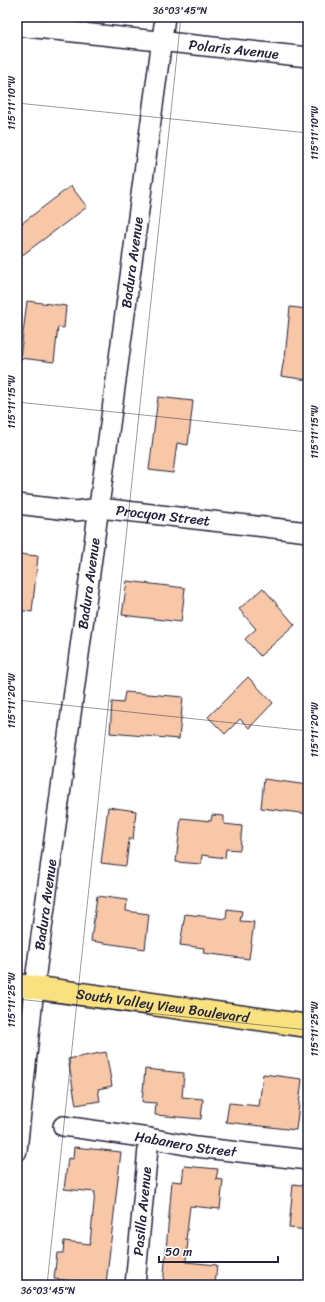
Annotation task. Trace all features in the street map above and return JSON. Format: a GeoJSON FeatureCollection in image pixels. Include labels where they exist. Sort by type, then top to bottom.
{"type":"FeatureCollection","features":[{"type":"Feature","properties":{"kind":"main road","name":"South Valley View Boulevard"},"geometry":{"type":"LineString","coordinates":[[26,987],[308,1026]]}},
{"type":"Feature","properties":{"kind":"street","name":"Badura Avenue"},"geometry":{"type":"LineString","coordinates":[[17,1151],[26,987],[100,508],[165,17]]}},
{"type":"Feature","properties":{"kind":"street","name":"Polaris Avenue"},"geometry":{"type":"LineString","coordinates":[[17,26],[162,40],[308,57]]}},
{"type":"Feature","properties":{"kind":"street","name":"Procyon Street"},"geometry":{"type":"LineString","coordinates":[[17,504],[76,511],[100,508],[308,532]]}},
{"type":"Feature","properties":{"kind":"street","name":"Habanero Street"},"geometry":{"type":"LineString","coordinates":[[63,1126],[149,1138],[196,1147],[308,1160]]}},
{"type":"Feature","properties":{"kind":"street","name":"Pasilla Avenue"},"geometry":{"type":"LineString","coordinates":[[135,1285],[149,1138]]}},
{"type":"Feature","properties":{"kind":"building"},"geometry":{"type":"Polygon","coordinates":[[[71,186],[87,207],[17,259],[17,227],[71,186]]]}},
{"type":"Feature","properties":{"kind":"building"},"geometry":{"type":"Polygon","coordinates":[[[27,301],[66,306],[64,328],[58,327],[54,362],[20,358],[27,301]]]}},
{"type":"Feature","properties":{"kind":"building"},"geometry":{"type":"Polygon","coordinates":[[[290,307],[308,309],[308,380],[281,376],[285,358],[290,307]]]}},
{"type":"Feature","properties":{"kind":"building"},"geometry":{"type":"Polygon","coordinates":[[[158,397],[193,401],[188,445],[177,443],[173,473],[149,470],[158,397]]]}},
{"type":"Feature","properties":{"kind":"building"},"geometry":{"type":"Polygon","coordinates":[[[17,554],[38,556],[32,612],[17,610],[17,554]]]}},
{"type":"Feature","properties":{"kind":"building"},"geometry":{"type":"Polygon","coordinates":[[[127,581],[185,588],[181,622],[122,615],[127,581]]]}},
{"type":"Feature","properties":{"kind":"building"},"geometry":{"type":"Polygon","coordinates":[[[263,588],[295,625],[260,656],[245,639],[256,629],[239,609],[263,588]]]}},
{"type":"Feature","properties":{"kind":"building"},"geometry":{"type":"Polygon","coordinates":[[[248,677],[273,703],[249,728],[240,719],[225,734],[208,717],[248,677]]]}},
{"type":"Feature","properties":{"kind":"building"},"geometry":{"type":"Polygon","coordinates":[[[125,692],[183,697],[179,739],[110,733],[112,702],[123,703],[125,692]]]}},
{"type":"Feature","properties":{"kind":"building"},"geometry":{"type":"Polygon","coordinates":[[[264,779],[308,785],[308,814],[261,808],[264,779]]]}},
{"type":"Feature","properties":{"kind":"building"},"geometry":{"type":"Polygon","coordinates":[[[108,807],[136,811],[133,839],[129,839],[126,866],[101,863],[108,807]]]}},
{"type":"Feature","properties":{"kind":"building"},"geometry":{"type":"Polygon","coordinates":[[[212,815],[224,816],[224,824],[242,826],[240,850],[226,849],[225,858],[202,855],[201,864],[176,862],[181,818],[211,821],[212,815]]]}},
{"type":"Feature","properties":{"kind":"building"},"geometry":{"type":"Polygon","coordinates":[[[97,896],[127,900],[126,911],[149,914],[145,949],[91,941],[97,896]]]}},
{"type":"Feature","properties":{"kind":"building"},"geometry":{"type":"Polygon","coordinates":[[[227,909],[242,911],[240,921],[254,922],[249,959],[203,953],[204,948],[180,945],[185,914],[226,919],[227,909]]]}},
{"type":"Feature","properties":{"kind":"building"},"geometry":{"type":"Polygon","coordinates":[[[106,1052],[112,1086],[98,1089],[100,1101],[76,1105],[68,1059],[106,1052]]]}},
{"type":"Feature","properties":{"kind":"building"},"geometry":{"type":"Polygon","coordinates":[[[145,1069],[184,1073],[182,1097],[203,1099],[201,1119],[155,1115],[156,1103],[142,1102],[145,1069]]]}},
{"type":"Feature","properties":{"kind":"building"},"geometry":{"type":"Polygon","coordinates":[[[263,1074],[302,1079],[296,1130],[226,1122],[229,1103],[259,1106],[263,1074]]]}},
{"type":"Feature","properties":{"kind":"building"},"geometry":{"type":"Polygon","coordinates":[[[74,1147],[121,1152],[106,1284],[54,1279],[57,1253],[63,1253],[64,1241],[90,1244],[95,1192],[64,1189],[68,1158],[73,1159],[74,1147]]]}},
{"type":"Feature","properties":{"kind":"building"},"geometry":{"type":"Polygon","coordinates":[[[184,1166],[218,1169],[216,1179],[223,1180],[220,1209],[190,1206],[186,1240],[188,1240],[186,1262],[217,1265],[215,1285],[163,1285],[172,1181],[182,1182],[184,1166]]]}},
{"type":"Feature","properties":{"kind":"building"},"geometry":{"type":"Polygon","coordinates":[[[293,1184],[308,1186],[308,1230],[289,1228],[293,1184]]]}}]}
